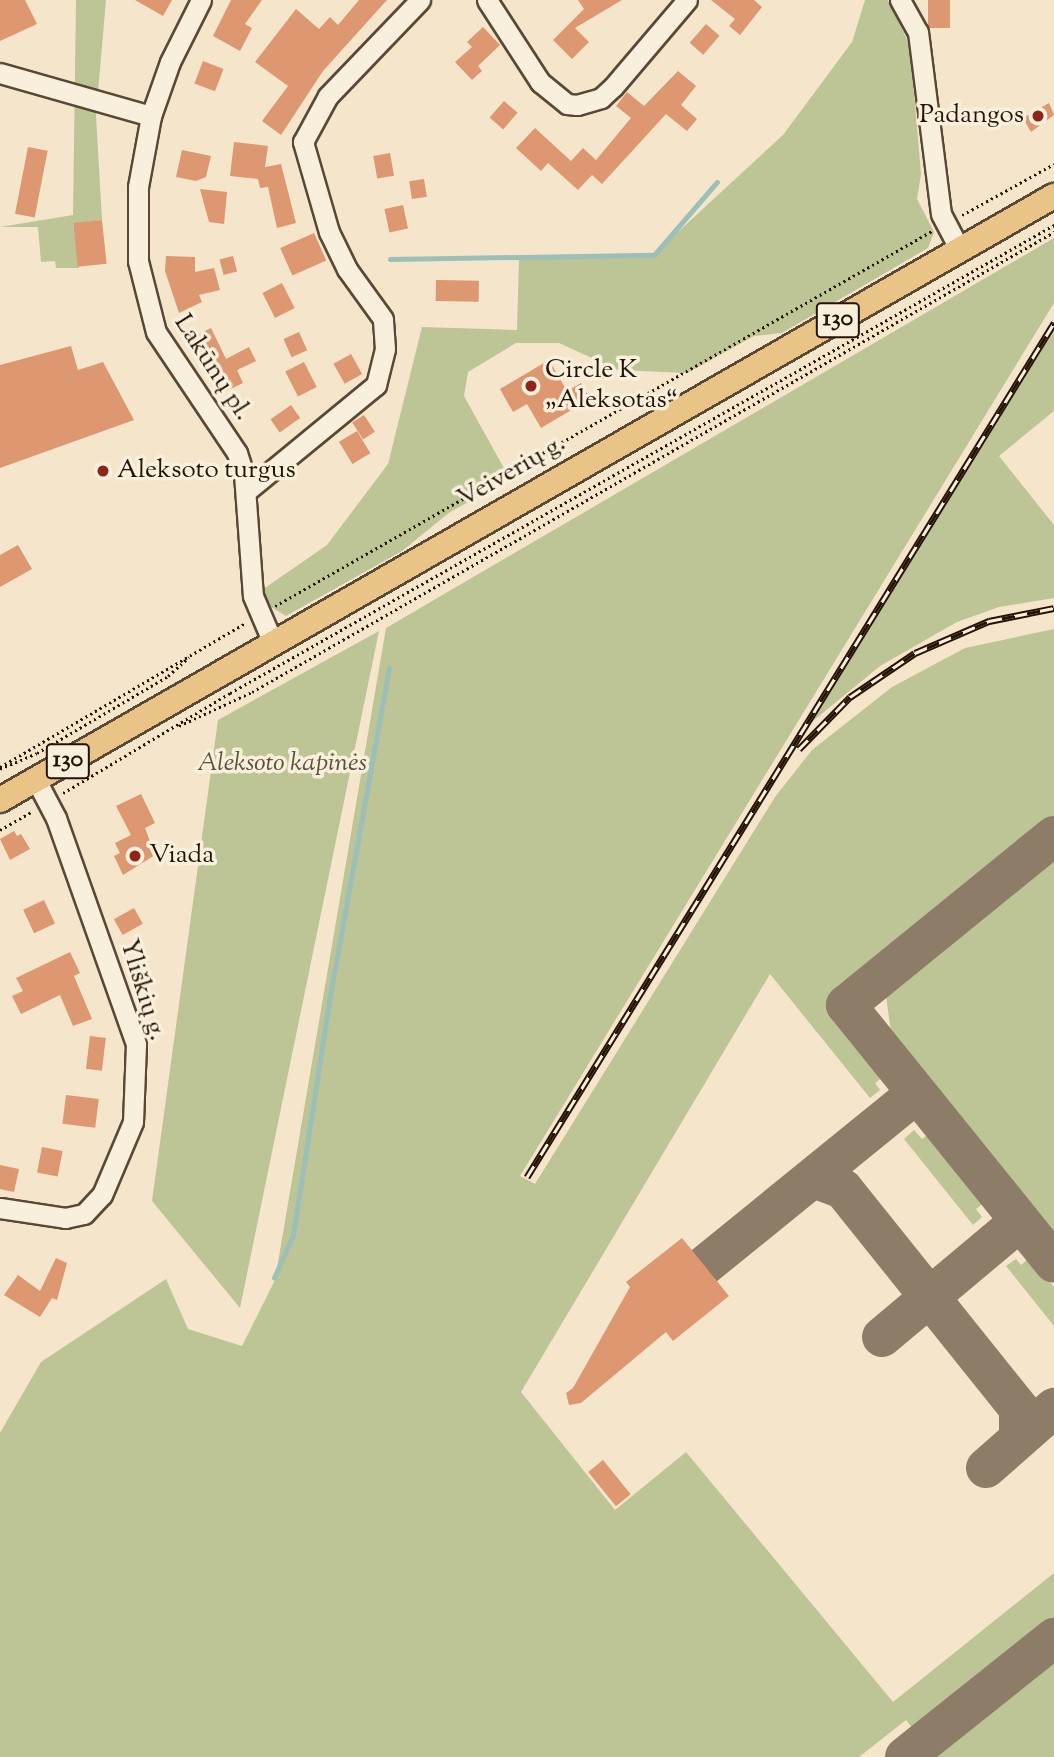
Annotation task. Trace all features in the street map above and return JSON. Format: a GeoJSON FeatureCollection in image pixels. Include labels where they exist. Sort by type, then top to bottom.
{"type":"FeatureCollection","features":[{"type":"Feature","properties":{"kind":"main road","name":"Veiverių g."},"geometry":{"type":"LineString","coordinates":[[0,800],[1054,196]]}},
{"type":"Feature","properties":{"kind":"street","name":"Lakūnų pl."},"geometry":{"type":"LineString","coordinates":[[201,0],[170,62],[151,116],[141,165],[136,233],[144,299],[179,372],[237,453],[248,490],[253,596],[273,643]]}},
{"type":"Feature","properties":{"kind":"street"},"geometry":{"type":"LineString","coordinates":[[248,490],[376,384],[385,349],[383,319],[347,269],[329,232],[303,142],[328,96],[420,0]]}},
{"type":"Feature","properties":{"kind":"street"},"geometry":{"type":"LineString","coordinates":[[487,0],[540,82],[567,104],[577,105],[601,98],[613,87],[687,0]]}},
{"type":"Feature","properties":{"kind":"street"},"geometry":{"type":"LineString","coordinates":[[900,0],[918,32],[926,66],[936,178],[946,223],[960,250]]}},
{"type":"Feature","properties":{"kind":"street"},"geometry":{"type":"LineString","coordinates":[[0,74],[151,116]]}},
{"type":"Feature","properties":{"kind":"street","name":"Yliškių g."},"geometry":{"type":"LineString","coordinates":[[0,1208],[65,1218],[85,1214],[102,1195],[133,1122],[136,1044],[48,802],[36,780]]}},
{"type":"Feature","properties":{"kind":"path"},"geometry":{"type":"LineString","coordinates":[[0,768],[259,615],[1054,164]]}},
{"type":"Feature","properties":{"kind":"path"},"geometry":{"type":"LineString","coordinates":[[0,830],[1014,243],[1054,225]]}},
{"type":"Feature","properties":{"kind":"path"},"geometry":{"type":"LineString","coordinates":[[173,728],[252,692],[1054,232]]}},
{"type":"Feature","properties":{"kind":"path"},"geometry":{"type":"LineString","coordinates":[[0,768],[37,753],[168,676],[195,652]]}},
{"type":"Feature","properties":{"kind":"green space"},"geometry":{"type":"Polygon","coordinates":[[[76,0],[106,0],[96,115],[102,220],[73,224],[79,268],[56,268],[55,261],[41,262],[38,227],[0,227],[73,215],[76,0]]]}},
{"type":"Feature","properties":{"kind":"green space"},"geometry":{"type":"Polygon","coordinates":[[[865,0],[888,0],[910,46],[921,174],[917,199],[934,232],[928,248],[782,333],[754,336],[687,373],[618,370],[559,343],[516,343],[468,372],[464,396],[510,479],[450,512],[402,551],[286,616],[265,603],[262,590],[327,545],[388,464],[422,327],[517,330],[519,257],[654,254],[783,135],[852,42],[865,0]]]}},
{"type":"Feature","properties":{"kind":"green space"},"geometry":{"type":"Polygon","coordinates":[[[1054,238],[1054,303],[520,1176],[535,1184],[775,797],[812,750],[892,687],[965,648],[1054,629],[1054,821],[826,1003],[884,1076],[875,1083],[880,1090],[870,1098],[770,974],[521,1392],[615,1510],[686,1452],[893,1702],[1054,1573],[1054,1619],[914,1730],[906,1720],[859,1757],[0,1757],[0,1433],[41,1362],[166,1279],[188,1329],[242,1346],[275,1280],[386,628],[1054,238]]]}},
{"type":"Feature","properties":{"kind":"green space"},"geometry":{"type":"Polygon","coordinates":[[[1054,330],[1054,411],[999,456],[1054,525],[1054,598],[999,607],[957,622],[880,666],[813,721],[1054,330]]]}},
{"type":"Feature","properties":{"kind":"green space","name":"Aleksoto kapinės"},"geometry":{"type":"Polygon","coordinates":[[[379,631],[240,1308],[152,1201],[218,720],[379,631]]]}},
{"type":"Feature","properties":{"kind":"green space"},"geometry":{"type":"Polygon","coordinates":[[[1054,855],[1054,1241],[892,1039],[885,989],[1054,855]]]}},
{"type":"Feature","properties":{"kind":"green space"},"geometry":{"type":"Polygon","coordinates":[[[914,1130],[922,1139],[930,1133],[985,1202],[976,1209],[982,1217],[973,1225],[904,1139],[914,1130]]]}},
{"type":"Feature","properties":{"kind":"green space"},"geometry":{"type":"Polygon","coordinates":[[[1030,1257],[1054,1287],[1054,1326],[1006,1266],[1016,1259],[1021,1265],[1030,1257]]]}},
{"type":"Feature","properties":{"kind":"green space"},"geometry":{"type":"Polygon","coordinates":[[[1054,1658],[1054,1757],[923,1757],[1012,1686],[1015,1689],[1054,1658]]]}},
{"type":"Feature","properties":{"kind":"building"},"geometry":{"type":"Polygon","coordinates":[[[0,0],[25,0],[37,24],[0,41],[0,0]]]}},
{"type":"Feature","properties":{"kind":"building"},"geometry":{"type":"Polygon","coordinates":[[[135,0],[172,0],[163,16],[135,0]]]}},
{"type":"Feature","properties":{"kind":"building"},"geometry":{"type":"Polygon","coordinates":[[[231,0],[262,0],[245,24],[252,28],[240,51],[213,36],[231,0]]]}},
{"type":"Feature","properties":{"kind":"building"},"geometry":{"type":"Polygon","coordinates":[[[359,0],[387,0],[323,71],[281,135],[262,121],[288,86],[255,62],[296,9],[319,29],[330,17],[338,25],[359,0]]]}},
{"type":"Feature","properties":{"kind":"building"},"geometry":{"type":"Polygon","coordinates":[[[578,0],[622,0],[575,28],[589,42],[572,59],[553,40],[584,9],[578,0]]]}},
{"type":"Feature","properties":{"kind":"building"},"geometry":{"type":"Polygon","coordinates":[[[711,0],[754,0],[762,7],[740,35],[729,26],[735,19],[711,0]]]}},
{"type":"Feature","properties":{"kind":"building"},"geometry":{"type":"Polygon","coordinates":[[[928,0],[950,0],[950,28],[928,28],[928,0]]]}},
{"type":"Feature","properties":{"kind":"building"},"geometry":{"type":"Polygon","coordinates":[[[706,24],[720,36],[703,55],[690,43],[706,24]]]}},
{"type":"Feature","properties":{"kind":"building"},"geometry":{"type":"Polygon","coordinates":[[[483,27],[500,45],[478,66],[482,71],[472,80],[455,62],[472,47],[467,42],[483,27]]]}},
{"type":"Feature","properties":{"kind":"building"},"geometry":{"type":"Polygon","coordinates":[[[203,61],[224,69],[215,91],[194,83],[203,61]]]}},
{"type":"Feature","properties":{"kind":"building"},"geometry":{"type":"Polygon","coordinates":[[[678,71],[696,86],[681,105],[697,119],[687,131],[666,114],[602,184],[592,175],[578,190],[548,163],[541,171],[516,148],[535,128],[571,161],[583,148],[596,160],[631,118],[616,106],[627,92],[644,106],[678,71]]]}},
{"type":"Feature","properties":{"kind":"building"},"geometry":{"type":"Polygon","coordinates":[[[504,101],[518,113],[503,129],[490,118],[504,101]]]}},
{"type":"Feature","properties":{"kind":"building","name":"Padangos"},"geometry":{"type":"Polygon","coordinates":[[[1049,103],[1054,115],[1031,132],[1023,118],[1049,103]]]}},
{"type":"Feature","properties":{"kind":"building"},"geometry":{"type":"Polygon","coordinates":[[[234,142],[268,146],[265,167],[281,164],[296,223],[277,228],[268,187],[260,188],[258,179],[230,176],[234,142]]]}},
{"type":"Feature","properties":{"kind":"building"},"geometry":{"type":"Polygon","coordinates":[[[28,147],[48,151],[35,218],[15,214],[28,147]]]}},
{"type":"Feature","properties":{"kind":"building"},"geometry":{"type":"Polygon","coordinates":[[[182,150],[211,156],[206,177],[196,181],[176,177],[182,150]]]}},
{"type":"Feature","properties":{"kind":"building"},"geometry":{"type":"Polygon","coordinates":[[[390,153],[394,176],[377,179],[373,156],[390,153]]]}},
{"type":"Feature","properties":{"kind":"building"},"geometry":{"type":"Polygon","coordinates":[[[424,179],[427,197],[412,199],[409,181],[424,179]]]}},
{"type":"Feature","properties":{"kind":"building"},"geometry":{"type":"Polygon","coordinates":[[[200,189],[227,192],[224,224],[209,222],[200,189]]]}},
{"type":"Feature","properties":{"kind":"building"},"geometry":{"type":"Polygon","coordinates":[[[403,205],[408,228],[389,232],[384,209],[403,205]]]}},
{"type":"Feature","properties":{"kind":"building"},"geometry":{"type":"Polygon","coordinates":[[[102,220],[107,264],[78,267],[73,223],[102,220]]]}},
{"type":"Feature","properties":{"kind":"building"},"geometry":{"type":"Polygon","coordinates":[[[314,233],[326,260],[292,275],[280,248],[314,233]]]}},
{"type":"Feature","properties":{"kind":"building"},"geometry":{"type":"Polygon","coordinates":[[[166,256],[195,257],[195,272],[214,268],[220,290],[199,295],[202,302],[179,313],[165,271],[166,256]]]}},
{"type":"Feature","properties":{"kind":"building"},"geometry":{"type":"Polygon","coordinates":[[[233,256],[237,271],[224,275],[219,260],[233,256]]]}},
{"type":"Feature","properties":{"kind":"building"},"geometry":{"type":"Polygon","coordinates":[[[436,280],[479,281],[479,302],[436,301],[436,280]]]}},
{"type":"Feature","properties":{"kind":"building"},"geometry":{"type":"Polygon","coordinates":[[[282,283],[295,308],[275,318],[262,293],[282,283]]]}},
{"type":"Feature","properties":{"kind":"building"},"geometry":{"type":"Polygon","coordinates":[[[211,328],[226,359],[249,347],[256,361],[237,370],[243,383],[220,394],[191,338],[211,328]]]}},
{"type":"Feature","properties":{"kind":"building"},"geometry":{"type":"Polygon","coordinates":[[[299,332],[307,350],[292,357],[283,339],[299,332]]]}},
{"type":"Feature","properties":{"kind":"building"},"geometry":{"type":"Polygon","coordinates":[[[71,346],[78,370],[103,362],[134,420],[0,468],[0,365],[71,346]]]}},
{"type":"Feature","properties":{"kind":"building"},"geometry":{"type":"Polygon","coordinates":[[[351,354],[362,374],[345,384],[334,364],[351,354]]]}},
{"type":"Feature","properties":{"kind":"building"},"geometry":{"type":"Polygon","coordinates":[[[549,360],[567,391],[581,383],[590,399],[541,428],[527,404],[513,412],[500,389],[549,360]]]}},
{"type":"Feature","properties":{"kind":"building"},"geometry":{"type":"Polygon","coordinates":[[[304,362],[317,387],[298,396],[285,372],[304,362]]]}},
{"type":"Feature","properties":{"kind":"building"},"geometry":{"type":"Polygon","coordinates":[[[291,405],[300,418],[280,432],[271,419],[291,405]]]}},
{"type":"Feature","properties":{"kind":"building"},"geometry":{"type":"Polygon","coordinates":[[[364,415],[375,432],[363,439],[352,423],[364,415]]]}},
{"type":"Feature","properties":{"kind":"building"},"geometry":{"type":"Polygon","coordinates":[[[357,431],[370,453],[352,464],[339,442],[357,431]]]}},
{"type":"Feature","properties":{"kind":"building"},"geometry":{"type":"Polygon","coordinates":[[[18,545],[32,569],[0,587],[0,555],[18,545]]]}},
{"type":"Feature","properties":{"kind":"building"},"geometry":{"type":"Polygon","coordinates":[[[141,794],[155,823],[145,828],[155,855],[123,875],[114,856],[120,853],[115,843],[131,835],[116,806],[141,794]]]}},
{"type":"Feature","properties":{"kind":"building"},"geometry":{"type":"Polygon","coordinates":[[[14,831],[17,836],[21,834],[30,849],[10,860],[0,839],[14,831]]]}},
{"type":"Feature","properties":{"kind":"building"},"geometry":{"type":"Polygon","coordinates":[[[44,900],[55,924],[34,933],[23,910],[44,900]]]}},
{"type":"Feature","properties":{"kind":"building"},"geometry":{"type":"Polygon","coordinates":[[[134,908],[143,924],[123,935],[114,919],[134,908]]]}},
{"type":"Feature","properties":{"kind":"building"},"geometry":{"type":"Polygon","coordinates":[[[70,952],[80,973],[74,976],[92,1019],[73,1026],[60,995],[21,1014],[12,996],[23,991],[16,978],[70,952]]]}},
{"type":"Feature","properties":{"kind":"building"},"geometry":{"type":"Polygon","coordinates":[[[90,1036],[106,1038],[102,1071],[86,1069],[90,1036]]]}},
{"type":"Feature","properties":{"kind":"building"},"geometry":{"type":"Polygon","coordinates":[[[66,1095],[99,1099],[95,1128],[62,1124],[66,1095]]]}},
{"type":"Feature","properties":{"kind":"building"},"geometry":{"type":"Polygon","coordinates":[[[42,1147],[63,1151],[58,1177],[37,1173],[42,1147]]]}},
{"type":"Feature","properties":{"kind":"building"},"geometry":{"type":"Polygon","coordinates":[[[0,1165],[19,1169],[14,1192],[0,1189],[0,1165]]]}},
{"type":"Feature","properties":{"kind":"building"},"geometry":{"type":"Polygon","coordinates":[[[682,1238],[729,1296],[673,1341],[666,1332],[581,1403],[569,1405],[566,1393],[573,1388],[630,1287],[626,1282],[682,1238]]]}},
{"type":"Feature","properties":{"kind":"building"},"geometry":{"type":"Polygon","coordinates":[[[56,1258],[67,1263],[57,1300],[52,1298],[40,1317],[4,1295],[18,1275],[40,1291],[56,1258]]]}},
{"type":"Feature","properties":{"kind":"building"},"geometry":{"type":"Polygon","coordinates":[[[603,1460],[631,1494],[616,1506],[588,1472],[603,1460]]]}},
{"type":"Feature","properties":{"kind":"waterway"},"geometry":{"type":"LineString","coordinates":[[390,259],[654,255],[717,182]]}},
{"type":"Feature","properties":{"kind":"waterway"},"geometry":{"type":"LineString","coordinates":[[274,1278],[293,1235],[330,996],[389,668]]}},
{"type":"Feature","properties":{"kind":"taxiway"},"geometry":{"type":"LineString","coordinates":[[1054,836],[846,1005],[1054,1263]]}},
{"type":"Feature","properties":{"kind":"taxiway"},"geometry":{"type":"LineString","coordinates":[[704,1266],[917,1093]]}},
{"type":"Feature","properties":{"kind":"taxiway"},"geometry":{"type":"LineString","coordinates":[[814,1178],[843,1189],[1019,1409],[1019,1436]]}},
{"type":"Feature","properties":{"kind":"taxiway"},"geometry":{"type":"LineString","coordinates":[[882,1337],[1020,1221]]}},
{"type":"Feature","properties":{"kind":"taxiway"},"geometry":{"type":"LineString","coordinates":[[986,1468],[1054,1408]]}},
{"type":"Feature","properties":{"kind":"taxiway"},"geometry":{"type":"LineString","coordinates":[[905,1757],[1054,1638]]}},
{"type":"Feature","properties":{"kind":"railway"},"geometry":{"type":"LineString","coordinates":[[527,1177],[1054,323]]}},
{"type":"Feature","properties":{"kind":"railway"},"geometry":{"type":"LineString","coordinates":[[799,749],[850,697],[915,653],[989,621],[1054,608]]}},
{"type":"Feature","properties":{"kind":"place","name":"Padangos"},"geometry":{"type":"Point","coordinates":[1038,116]}},
{"type":"Feature","properties":{"kind":"place","name":"Circle K „Aleksotas“"},"geometry":{"type":"Point","coordinates":[531,386]}},
{"type":"Feature","properties":{"kind":"place","name":"Aleksoto turgus"},"geometry":{"type":"Point","coordinates":[103,471]}},
{"type":"Feature","properties":{"kind":"place","name":"Viada"},"geometry":{"type":"Point","coordinates":[135,856]}}]}
